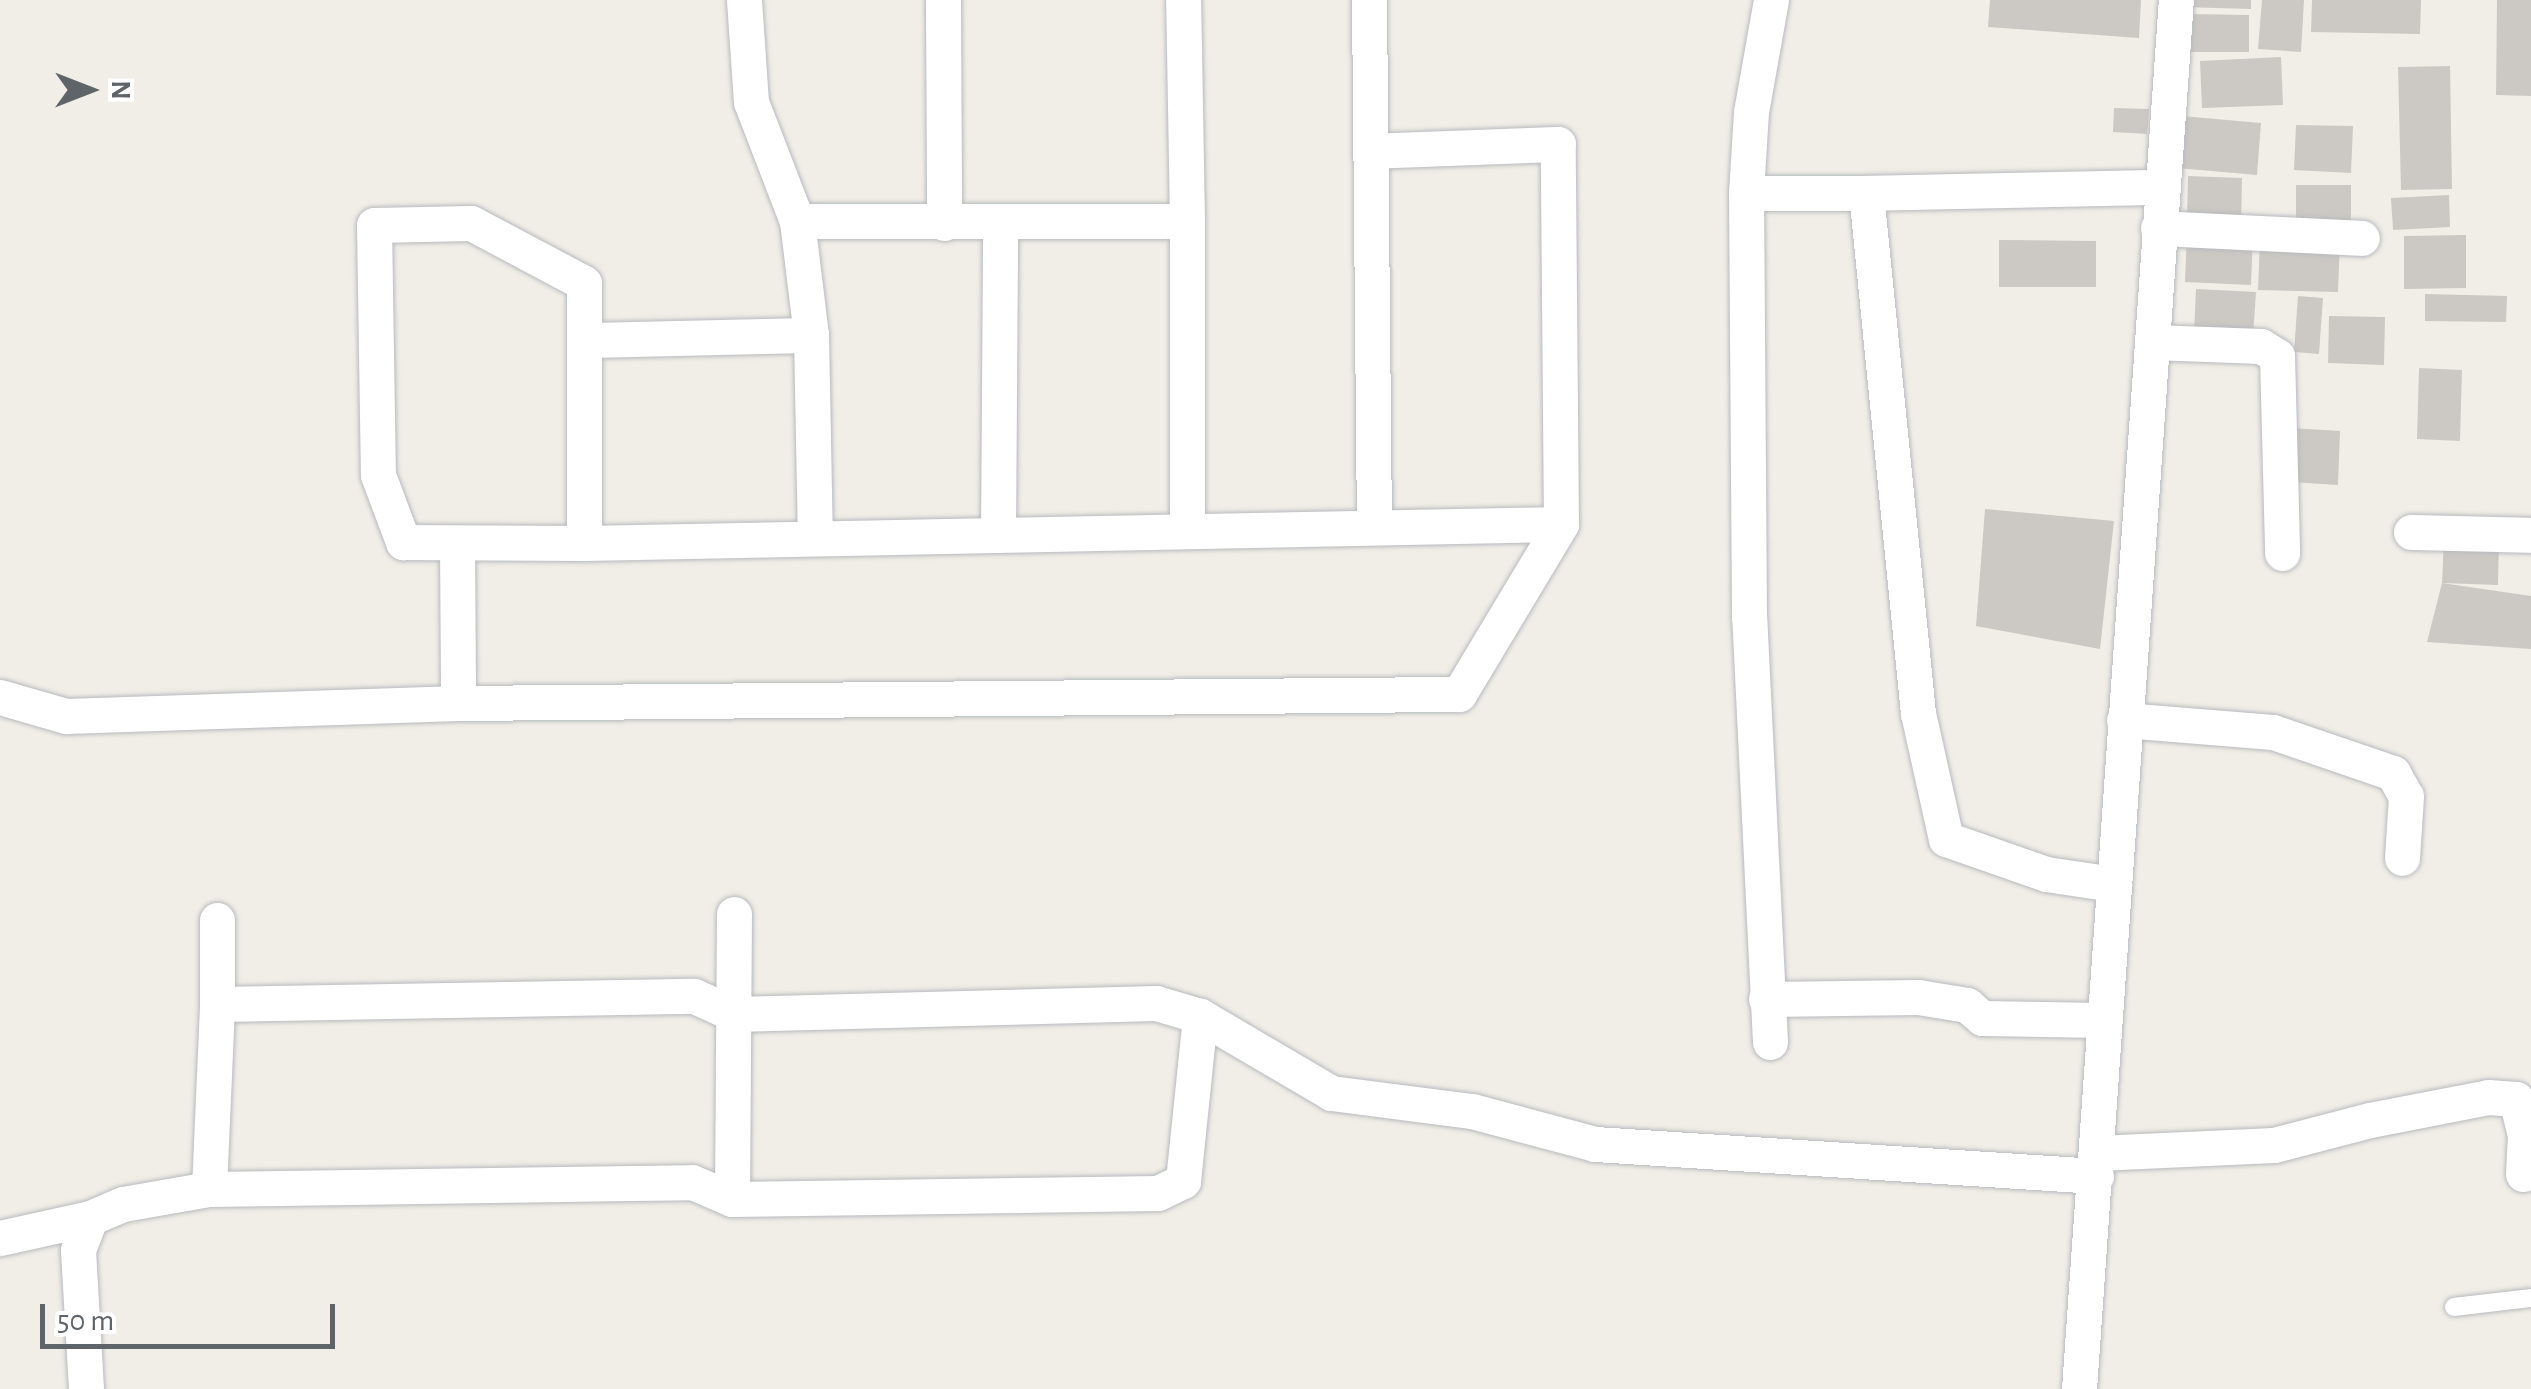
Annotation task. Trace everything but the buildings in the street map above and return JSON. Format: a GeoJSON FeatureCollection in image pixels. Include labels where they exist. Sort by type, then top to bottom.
{"type":"FeatureCollection","features":[{"type":"Feature","properties":{"kind":"street"},"geometry":{"type":"LineString","coordinates":[[744,0],[751,102],[797,221],[811,335],[815,538]]}},
{"type":"Feature","properties":{"kind":"street"},"geometry":{"type":"LineString","coordinates":[[943,0],[944,222]]}},
{"type":"Feature","properties":{"kind":"street"},"geometry":{"type":"LineString","coordinates":[[1183,0],[1186,530]]}},
{"type":"Feature","properties":{"kind":"street"},"geometry":{"type":"LineString","coordinates":[[1369,0],[1374,526]]}},
{"type":"Feature","properties":{"kind":"street"},"geometry":{"type":"LineString","coordinates":[[1770,1042],[1749,617],[1746,192],[1751,112],[1771,0]]}},
{"type":"Feature","properties":{"kind":"street"},"geometry":{"type":"LineString","coordinates":[[2079,1389],[2152,342],[2158,187],[2176,0]]}},
{"type":"Feature","properties":{"kind":"street"},"geometry":{"type":"LineString","coordinates":[[0,697],[66,716],[458,703],[1460,694],[1561,524],[1558,144],[1371,151]]}},
{"type":"Feature","properties":{"kind":"street"},"geometry":{"type":"LineString","coordinates":[[1746,192],[2158,187]]}},
{"type":"Feature","properties":{"kind":"street"},"geometry":{"type":"LineString","coordinates":[[1866,192],[1908,622],[1938,818],[1946,838],[1961,847],[2046,874],[2114,884]]}},
{"type":"Feature","properties":{"kind":"street"},"geometry":{"type":"LineString","coordinates":[[797,221],[1187,220]]}},
{"type":"Feature","properties":{"kind":"street"},"geometry":{"type":"LineString","coordinates":[[584,543],[584,283],[471,222],[374,224],[378,476],[403,542],[584,543],[1561,524]]}},
{"type":"Feature","properties":{"kind":"street"},"geometry":{"type":"LineString","coordinates":[[998,536],[1000,222]]}},
{"type":"Feature","properties":{"kind":"street"},"geometry":{"type":"LineString","coordinates":[[2158,228],[2362,238]]}},
{"type":"Feature","properties":{"kind":"street"},"geometry":{"type":"LineString","coordinates":[[586,340],[811,335]]}},
{"type":"Feature","properties":{"kind":"street"},"geometry":{"type":"LineString","coordinates":[[2152,342],[2261,346],[2277,356],[2282,553]]}},
{"type":"Feature","properties":{"kind":"street"},"geometry":{"type":"LineString","coordinates":[[2411,532],[2531,535]]}},
{"type":"Feature","properties":{"kind":"street"},"geometry":{"type":"LineString","coordinates":[[457,543],[458,703]]}},
{"type":"Feature","properties":{"kind":"street"},"geometry":{"type":"LineString","coordinates":[[2124,720],[2273,732],[2393,773],[2406,796],[2402,858]]}},
{"type":"Feature","properties":{"kind":"street"},"geometry":{"type":"LineString","coordinates":[[732,1198],[734,914]]}},
{"type":"Feature","properties":{"kind":"street"},"geometry":{"type":"LineString","coordinates":[[209,1189],[218,920]]}},
{"type":"Feature","properties":{"kind":"street"},"geometry":{"type":"LineString","coordinates":[[217,1004],[694,996],[734,1014],[1138,1001],[1200,1016],[1330,1094],[1472,1111],[1595,1144],[2097,1165],[2274,1145],[2370,1120],[2488,1097],[2516,1098],[2526,1134],[2524,1174]]}},
{"type":"Feature","properties":{"kind":"street"},"geometry":{"type":"LineString","coordinates":[[1766,999],[1918,997],[1966,1004],[1982,1018],[2102,1020]]}},
{"type":"Feature","properties":{"kind":"street"},"geometry":{"type":"LineString","coordinates":[[0,1238],[90,1218],[151,1196],[209,1189],[692,1182],[732,1198],[1145,1195],[1179,1187],[1200,1016]]}},
{"type":"Feature","properties":{"kind":"street"},"geometry":{"type":"LineString","coordinates":[[86,1389],[78,1250],[90,1218]]}},
{"type":"Feature","properties":{"kind":"lane"},"geometry":{"type":"LineString","coordinates":[[2454,1307],[2531,1298]]}}]}
